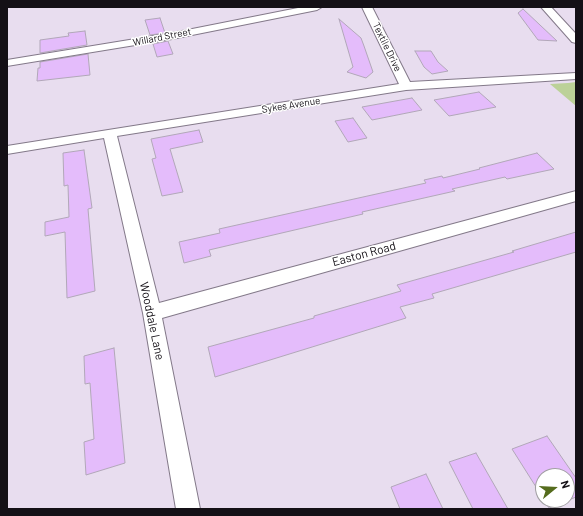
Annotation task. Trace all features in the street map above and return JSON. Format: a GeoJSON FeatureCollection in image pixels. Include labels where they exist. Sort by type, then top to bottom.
{"type":"FeatureCollection","features":[{"type":"Feature","properties":{"kind":"street","name":"Willard Street"},"geometry":{"type":"LineString","coordinates":[[7,63],[148,40],[317,7]]}},
{"type":"Feature","properties":{"kind":"street","name":"Textile Drive"},"geometry":{"type":"LineString","coordinates":[[367,7],[406,86]]}},
{"type":"Feature","properties":{"kind":"street"},"geometry":{"type":"LineString","coordinates":[[546,7],[576,40]]}},
{"type":"Feature","properties":{"kind":"street","name":"Sykes Avenue"},"geometry":{"type":"LineString","coordinates":[[7,150],[406,86],[576,76]]}},
{"type":"Feature","properties":{"kind":"street","name":"Wooddale Lane"},"geometry":{"type":"LineString","coordinates":[[110,134],[152,313],[188,509]]}},
{"type":"Feature","properties":{"kind":"street","name":"Easton Road"},"geometry":{"type":"LineString","coordinates":[[152,313],[576,196]]}},
{"type":"Feature","properties":{"kind":"green space"},"geometry":{"type":"Polygon","coordinates":[[[576,82],[576,106],[550,84],[568,83],[576,82]]]}},
{"type":"Feature","properties":{"kind":"building"},"geometry":{"type":"Polygon","coordinates":[[[523,9],[557,41],[538,40],[518,13],[523,9]]]}},
{"type":"Feature","properties":{"kind":"building"},"geometry":{"type":"Polygon","coordinates":[[[160,18],[165,33],[150,35],[145,20],[160,18]]]}},
{"type":"Feature","properties":{"kind":"building"},"geometry":{"type":"Polygon","coordinates":[[[339,19],[361,38],[373,72],[366,78],[347,72],[353,67],[339,19]]]}},
{"type":"Feature","properties":{"kind":"building"},"geometry":{"type":"Polygon","coordinates":[[[85,31],[87,45],[40,53],[40,40],[69,36],[68,33],[85,31]]]}},
{"type":"Feature","properties":{"kind":"building"},"geometry":{"type":"Polygon","coordinates":[[[168,41],[173,54],[157,57],[153,44],[168,41]]]}},
{"type":"Feature","properties":{"kind":"building"},"geometry":{"type":"Polygon","coordinates":[[[415,51],[431,51],[438,62],[448,71],[432,74],[424,67],[415,51]]]}},
{"type":"Feature","properties":{"kind":"building"},"geometry":{"type":"Polygon","coordinates":[[[88,54],[90,75],[37,81],[40,62],[88,54]]]}},
{"type":"Feature","properties":{"kind":"building"},"geometry":{"type":"Polygon","coordinates":[[[479,92],[496,107],[449,116],[434,100],[479,92]]]}},
{"type":"Feature","properties":{"kind":"building"},"geometry":{"type":"Polygon","coordinates":[[[412,98],[422,110],[372,120],[362,107],[412,98]]]}},
{"type":"Feature","properties":{"kind":"building"},"geometry":{"type":"Polygon","coordinates":[[[353,118],[367,138],[348,142],[335,121],[353,118]]]}},
{"type":"Feature","properties":{"kind":"building"},"geometry":{"type":"Polygon","coordinates":[[[199,130],[203,142],[170,149],[183,192],[162,196],[152,159],[156,158],[151,139],[199,130]]]}},
{"type":"Feature","properties":{"kind":"building"},"geometry":{"type":"Polygon","coordinates":[[[84,150],[92,208],[88,209],[95,291],[67,298],[65,232],[45,236],[45,222],[69,217],[68,185],[64,186],[63,153],[84,150]]]}},
{"type":"Feature","properties":{"kind":"building"},"geometry":{"type":"Polygon","coordinates":[[[537,153],[554,169],[507,179],[505,177],[452,189],[455,191],[362,212],[363,214],[209,250],[211,256],[184,263],[179,242],[220,233],[219,229],[426,183],[424,180],[442,176],[443,178],[537,153]]]}},
{"type":"Feature","properties":{"kind":"building"},"geometry":{"type":"Polygon","coordinates":[[[576,232],[576,252],[432,294],[434,298],[400,307],[406,318],[215,377],[208,347],[314,318],[314,316],[401,291],[397,285],[514,252],[512,251],[576,232]]]}},
{"type":"Feature","properties":{"kind":"building"},"geometry":{"type":"Polygon","coordinates":[[[114,348],[125,463],[86,475],[84,442],[94,439],[90,383],[85,384],[84,356],[114,348]]]}},
{"type":"Feature","properties":{"kind":"building"},"geometry":{"type":"Polygon","coordinates":[[[547,436],[569,468],[535,468],[535,485],[512,449],[547,436]]]}},
{"type":"Feature","properties":{"kind":"building"},"geometry":{"type":"Polygon","coordinates":[[[476,453],[508,509],[473,509],[449,462],[476,453]]]}},
{"type":"Feature","properties":{"kind":"building"},"geometry":{"type":"Polygon","coordinates":[[[426,474],[443,509],[400,509],[391,487],[426,474]]]}},
{"type":"Feature","properties":{"kind":"building"},"geometry":{"type":"Polygon","coordinates":[[[575,477],[576,478],[575,497],[575,477]]]}}]}
